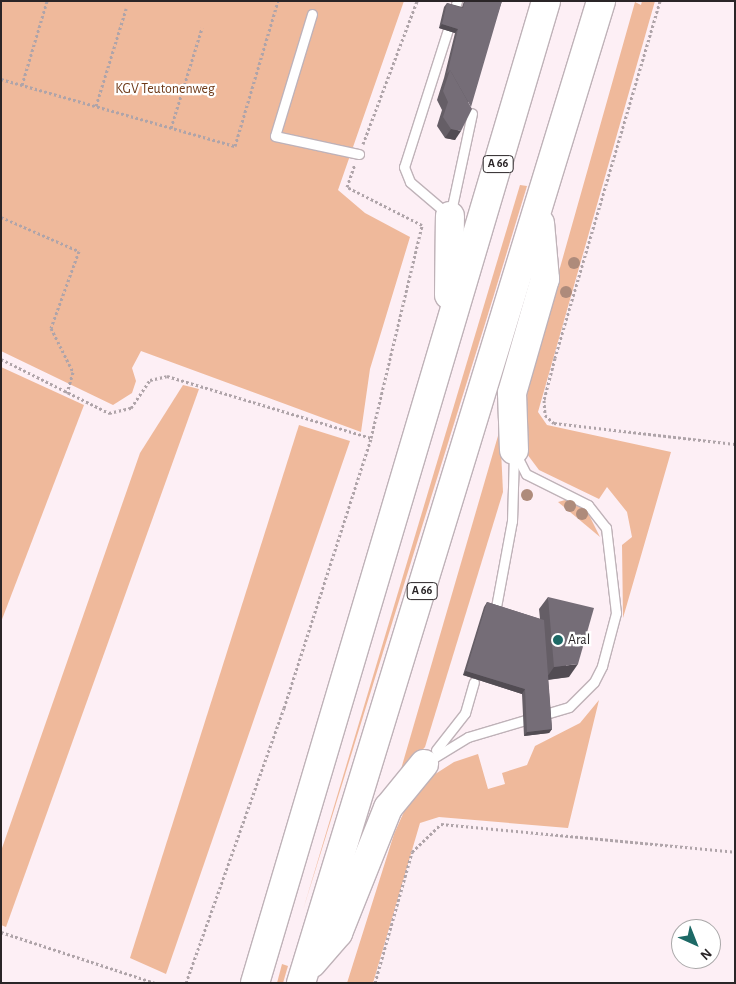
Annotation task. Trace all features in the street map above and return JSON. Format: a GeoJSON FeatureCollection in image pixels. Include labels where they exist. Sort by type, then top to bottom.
{"type":"FeatureCollection","features":[{"type":"Feature","properties":{"kind":"highway","name":"A 66"},"geometry":{"type":"LineString","coordinates":[[255,983],[546,1]]}},
{"type":"Feature","properties":{"kind":"highway","name":"A 66"},"geometry":{"type":"LineString","coordinates":[[303,977],[539,210],[601,1]]}},
{"type":"Feature","properties":{"kind":"highway"},"geometry":{"type":"LineString","coordinates":[[514,450],[512,393],[545,279],[539,210]]}},
{"type":"Feature","properties":{"kind":"highway"},"geometry":{"type":"LineString","coordinates":[[449,327],[450,216]]}},
{"type":"Feature","properties":{"kind":"highway"},"geometry":{"type":"LineString","coordinates":[[303,977],[338,933],[388,808],[424,764]]}},
{"type":"Feature","properties":{"kind":"lane"},"geometry":{"type":"LineString","coordinates":[[457,1],[404,168],[410,182],[450,216],[472,113]]}},
{"type":"Feature","properties":{"kind":"lane"},"geometry":{"type":"LineString","coordinates":[[312,14],[275,136],[359,154]]}},
{"type":"Feature","properties":{"kind":"lane"},"geometry":{"type":"LineString","coordinates":[[496,607],[512,520],[514,450]]}},
{"type":"Feature","properties":{"kind":"lane"},"geometry":{"type":"LineString","coordinates":[[424,764],[446,747],[468,737],[569,707],[594,682],[602,666],[616,613],[606,528],[588,505],[526,474],[514,450]]}},
{"type":"Feature","properties":{"kind":"lane"},"geometry":{"type":"LineString","coordinates":[[424,764],[465,713],[474,682]]}},
{"type":"Feature","properties":{"kind":"path"},"geometry":{"type":"LineString","coordinates":[[22,85],[47,1]]}},
{"type":"Feature","properties":{"kind":"path"},"geometry":{"type":"LineString","coordinates":[[1,79],[235,146],[278,1]]}},
{"type":"Feature","properties":{"kind":"path"},"geometry":{"type":"LineString","coordinates":[[186,983],[284,708],[371,438],[422,225],[347,187],[417,1]]}},
{"type":"Feature","properties":{"kind":"path"},"geometry":{"type":"LineString","coordinates":[[660,1],[555,358],[544,400],[545,415],[554,423],[735,444]]}},
{"type":"Feature","properties":{"kind":"path"},"geometry":{"type":"LineString","coordinates":[[96,106],[126,9]]}},
{"type":"Feature","properties":{"kind":"path"},"geometry":{"type":"LineString","coordinates":[[171,128],[202,28]]}},
{"type":"Feature","properties":{"kind":"path"},"geometry":{"type":"LineString","coordinates":[[1,217],[79,251],[51,328],[73,372],[67,393]]}},
{"type":"Feature","properties":{"kind":"path"},"geometry":{"type":"LineString","coordinates":[[1,359],[109,413],[120,413],[132,408],[150,380],[167,376],[371,438]]}},
{"type":"Feature","properties":{"kind":"path"},"geometry":{"type":"LineString","coordinates":[[375,983],[412,852],[441,824],[735,852]]}},
{"type":"Feature","properties":{"kind":"path"},"geometry":{"type":"LineString","coordinates":[[1,932],[155,983]]}},
{"type":"Feature","properties":{"kind":"green space","name":"KGV Teutonenweg"},"geometry":{"type":"Polygon","coordinates":[[[1,1],[404,1],[338,190],[365,213],[410,237],[370,369],[361,432],[141,351],[132,368],[136,381],[132,393],[113,405],[1,351],[1,1]]]}},
{"type":"Feature","properties":{"kind":"green space"},"geometry":{"type":"Polygon","coordinates":[[[642,1],[655,1],[538,412],[547,425],[671,452],[623,618],[622,545],[632,537],[627,512],[607,487],[599,499],[539,470],[524,450],[528,381],[635,2],[641,5],[642,1]]]}},
{"type":"Feature","properties":{"kind":"green space"},"geometry":{"type":"Polygon","coordinates":[[[520,185],[527,186],[303,910],[520,185]]]}},
{"type":"Feature","properties":{"kind":"green space"},"geometry":{"type":"Polygon","coordinates":[[[1,367],[84,405],[1,622],[1,367]]]}},
{"type":"Feature","properties":{"kind":"green space"},"geometry":{"type":"Polygon","coordinates":[[[183,385],[199,389],[6,927],[1,925],[1,851],[140,453],[183,385]]]}},
{"type":"Feature","properties":{"kind":"green space"},"geometry":{"type":"Polygon","coordinates":[[[299,425],[350,441],[166,974],[130,958],[299,425]]]}},
{"type":"Feature","properties":{"kind":"green space"},"geometry":{"type":"Polygon","coordinates":[[[500,429],[503,492],[425,747],[399,776],[500,429]]]}},
{"type":"Feature","properties":{"kind":"green space"},"geometry":{"type":"Polygon","coordinates":[[[569,499],[587,511],[600,537],[558,502],[569,499]]]}},
{"type":"Feature","properties":{"kind":"green space"},"geometry":{"type":"Polygon","coordinates":[[[599,700],[568,828],[439,817],[420,823],[373,983],[347,983],[394,834],[415,787],[454,762],[478,754],[488,789],[505,784],[502,773],[527,765],[535,746],[580,723],[599,700]]]}},
{"type":"Feature","properties":{"kind":"green space"},"geometry":{"type":"Polygon","coordinates":[[[282,964],[288,966],[283,983],[277,983],[282,964]]]}},
{"type":"Feature","properties":{"kind":"building"},"geometry":{"type":"Polygon","coordinates":[[[465,1],[502,1],[471,107],[450,70],[447,74],[458,29],[442,24],[447,3],[463,8],[465,1]]]}},
{"type":"Feature","properties":{"kind":"building"},"geometry":{"type":"Polygon","coordinates":[[[450,70],[472,109],[461,131],[451,129],[443,117],[448,102],[443,91],[450,70]]]}},
{"type":"Feature","properties":{"kind":"building"},"geometry":{"type":"Polygon","coordinates":[[[548,597],[594,608],[578,664],[554,667],[548,597]]]}},
{"type":"Feature","properties":{"kind":"building"},"geometry":{"type":"Polygon","coordinates":[[[487,602],[544,620],[552,729],[527,732],[525,689],[466,671],[487,602]]]}},
{"type":"Feature","properties":{"kind":"place","name":"Aral"},"geometry":{"type":"Point","coordinates":[558,640]}}]}
